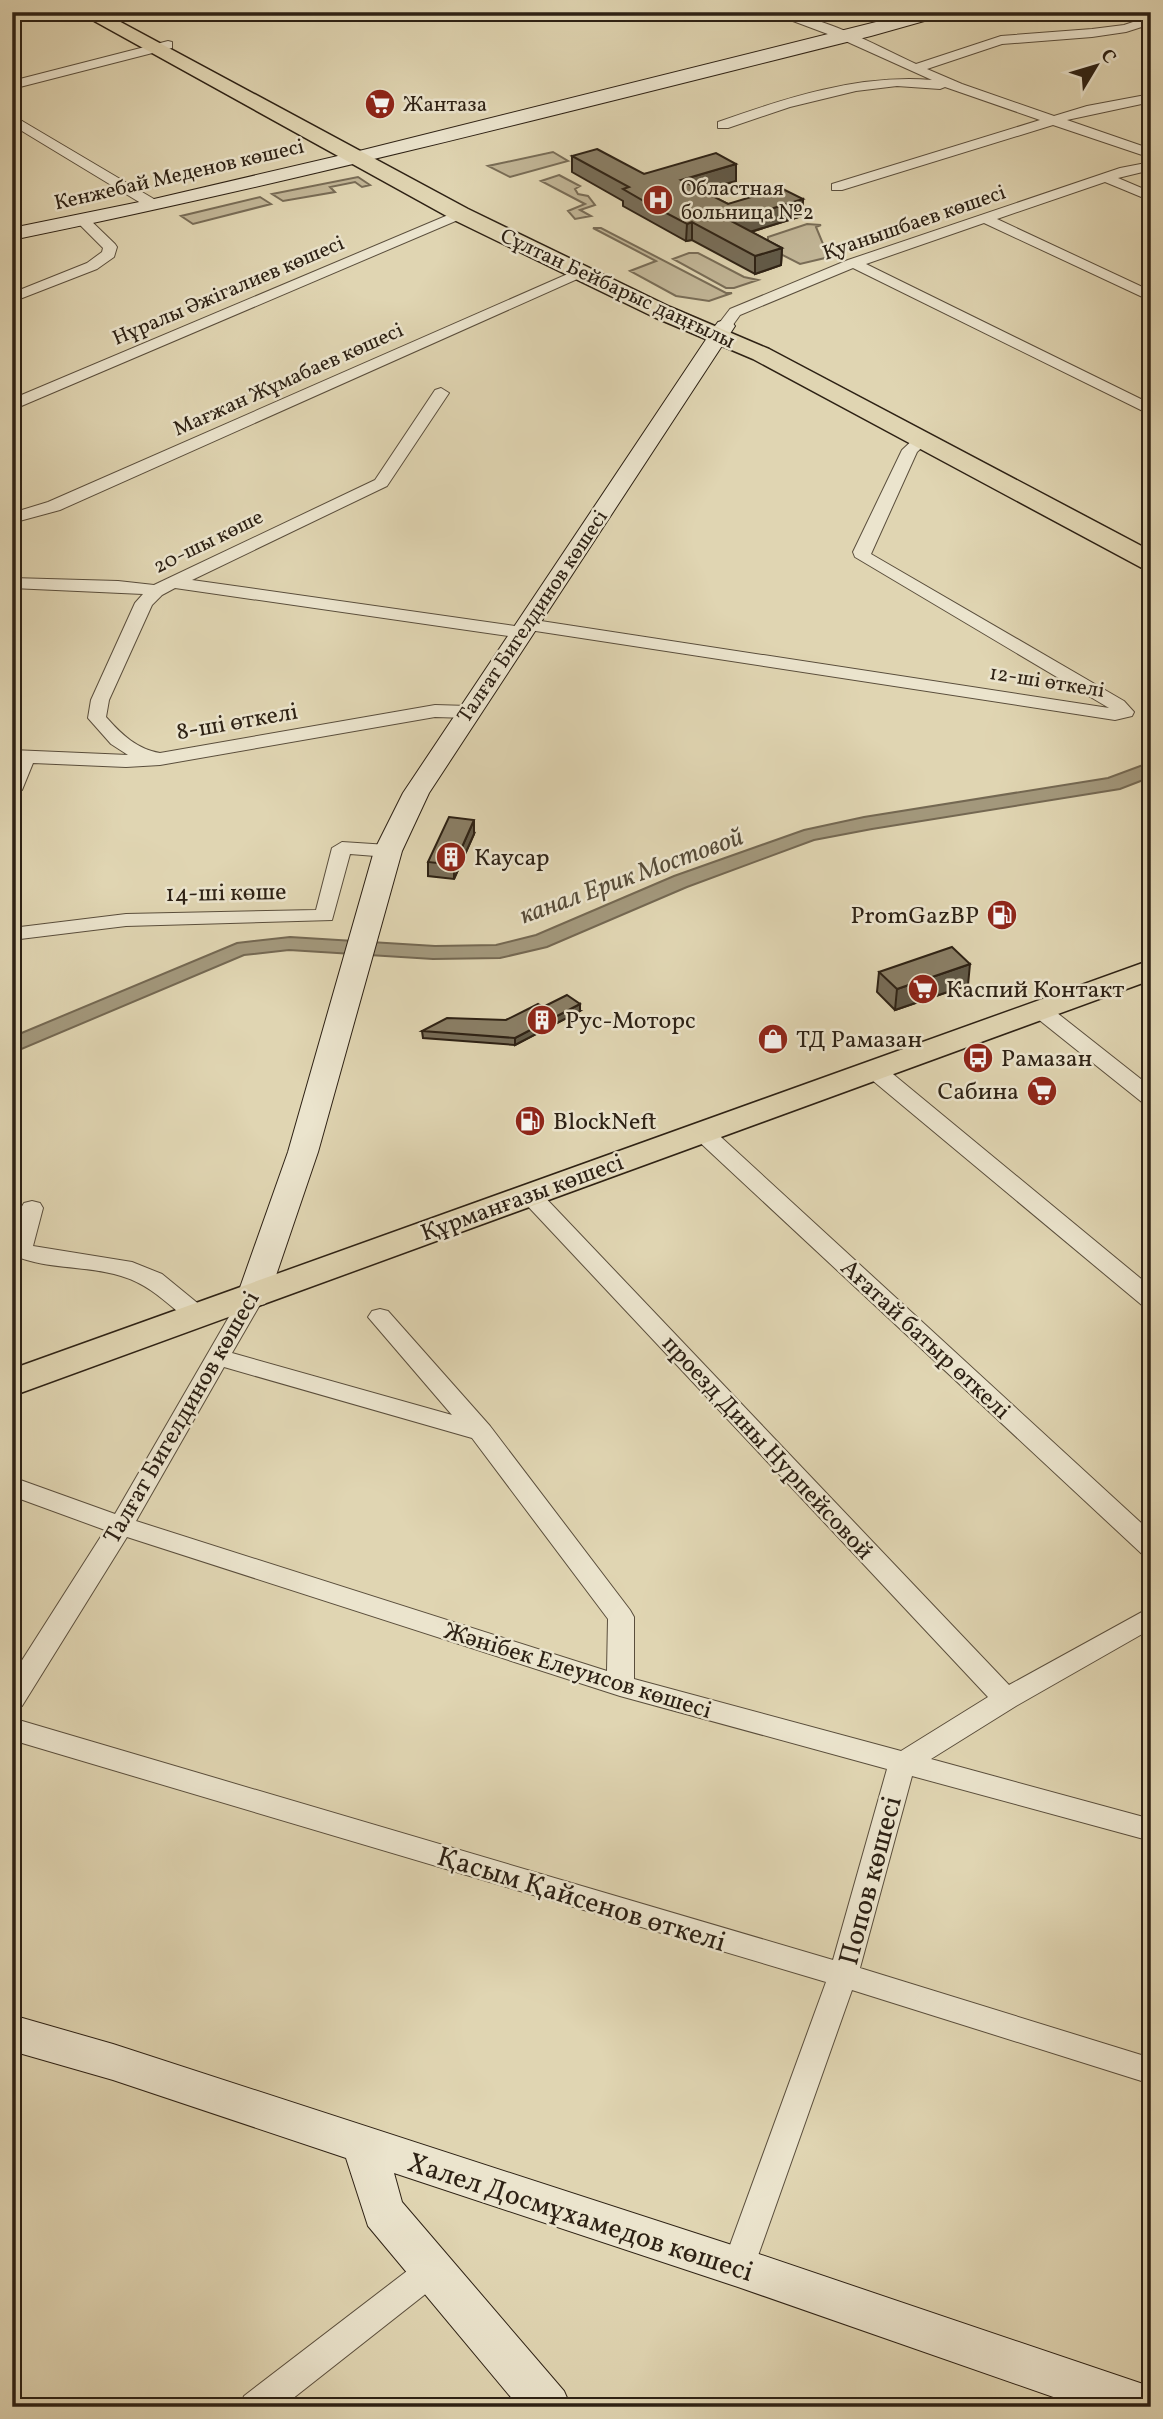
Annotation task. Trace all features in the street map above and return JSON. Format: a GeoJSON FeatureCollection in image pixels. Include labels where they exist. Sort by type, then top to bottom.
{"type":"FeatureCollection","features":[{"type":"Feature","properties":{"kind":"main road","name":"Сұлтан Бейбарыс даңғылы"},"geometry":{"type":"LineString","coordinates":[[87,12],[161,47],[363,155],[721,330],[761,354],[1151,562]]}},
{"type":"Feature","properties":{"kind":"main road","name":"Сұлтан Бейбарыс даңғылы"},"geometry":{"type":"LineString","coordinates":[[108,12],[161,47]]}},
{"type":"Feature","properties":{"kind":"main road","name":"Сұлтан Бейбарыс даңғылы"},"geometry":{"type":"LineString","coordinates":[[363,155],[460,214],[662,312],[779,350],[1151,547]]}},
{"type":"Feature","properties":{"kind":"main road"},"geometry":{"type":"LineString","coordinates":[[662,312],[697,336],[701,344],[702,359]]}},
{"type":"Feature","properties":{"kind":"main road","name":"Құрманғазы көшесі"},"geometry":{"type":"LineString","coordinates":[[12,1383],[1151,969]]}},
{"type":"Feature","properties":{"kind":"street"},"geometry":{"type":"LineString","coordinates":[[775,12],[845,36],[957,87],[1151,154]]}},
{"type":"Feature","properties":{"kind":"street"},"geometry":{"type":"LineString","coordinates":[[870,12],[896,24]]}},
{"type":"Feature","properties":{"kind":"street","name":"Кенжебай Меденов көшесі"},"geometry":{"type":"LineString","coordinates":[[12,234],[154,205],[363,155],[936,12]]}},
{"type":"Feature","properties":{"kind":"street"},"geometry":{"type":"LineString","coordinates":[[899,82],[921,70],[1001,40],[1092,33],[1126,28],[1151,20]]}},
{"type":"Feature","properties":{"kind":"street"},"geometry":{"type":"LineString","coordinates":[[12,85],[161,47]]}},
{"type":"Feature","properties":{"kind":"street"},"geometry":{"type":"LineString","coordinates":[[723,125],[844,91],[899,82],[957,87]]}},
{"type":"Feature","properties":{"kind":"street"},"geometry":{"type":"LineString","coordinates":[[837,187],[1087,110],[1151,98]]}},
{"type":"Feature","properties":{"kind":"street"},"geometry":{"type":"LineString","coordinates":[[12,119],[154,205]]}},
{"type":"Feature","properties":{"kind":"street"},"geometry":{"type":"LineString","coordinates":[[1125,171],[1137,163],[1140,156],[1135,148]]}},
{"type":"Feature","properties":{"kind":"street","name":"Қуанышбаев көшесі"},"geometry":{"type":"LineString","coordinates":[[721,330],[735,312],[853,262],[1125,171],[1151,166]]}},
{"type":"Feature","properties":{"kind":"street"},"geometry":{"type":"LineString","coordinates":[[1106,178],[1151,197]]}},
{"type":"Feature","properties":{"kind":"street","name":"Нұралы Әжiгалиев көшесi"},"geometry":{"type":"LineString","coordinates":[[12,405],[460,214]]}},
{"type":"Feature","properties":{"kind":"street"},"geometry":{"type":"LineString","coordinates":[[986,219],[1151,297]]}},
{"type":"Feature","properties":{"kind":"street"},"geometry":{"type":"LineString","coordinates":[[12,298],[92,266],[109,254],[110,247],[82,220]]}},
{"type":"Feature","properties":{"kind":"street"},"geometry":{"type":"LineString","coordinates":[[853,262],[1151,410]]}},
{"type":"Feature","properties":{"kind":"street","name":"Мағжан Жұмабаев көшесі"},"geometry":{"type":"LineString","coordinates":[[12,519],[54,506],[579,273]]}},
{"type":"Feature","properties":{"kind":"street","name":"Талғат Бигелдинов көшесі"},"geometry":{"type":"LineString","coordinates":[[12,1699],[121,1526],[220,1358],[253,1296],[303,1152],[388,851],[416,793],[721,330]]}},
{"type":"Feature","properties":{"kind":"street","name":"20-шы көше"},"geometry":{"type":"LineString","coordinates":[[160,760],[138,756],[111,734],[97,718],[100,700],[144,603],[156,591],[381,484],[441,393]]}},
{"type":"Feature","properties":{"kind":"street","name":"12-ші өткелі"},"geometry":{"type":"LineString","coordinates":[[525,628],[1115,714],[1125,712],[1118,705],[864,557],[862,552],[910,450],[923,439]]}},
{"type":"Feature","properties":{"kind":"street"},"geometry":{"type":"LineString","coordinates":[[12,583],[118,586],[156,591]]}},
{"type":"Feature","properties":{"kind":"street"},"geometry":{"type":"LineString","coordinates":[[173,583],[525,628]]}},
{"type":"Feature","properties":{"kind":"street","name":"8-ші өткелі"},"geometry":{"type":"LineString","coordinates":[[19,757],[160,760],[435,711],[468,712]]}},
{"type":"Feature","properties":{"kind":"street"},"geometry":{"type":"LineString","coordinates":[[12,790],[19,757]]}},
{"type":"Feature","properties":{"kind":"street","name":"14-ші көше"},"geometry":{"type":"LineString","coordinates":[[12,934],[126,920],[326,916],[342,848],[388,851]]}},
{"type":"Feature","properties":{"kind":"street"},"geometry":{"type":"LineString","coordinates":[[1040,1010],[1151,1098]]}},
{"type":"Feature","properties":{"kind":"street"},"geometry":{"type":"LineString","coordinates":[[874,1070],[1151,1300]]}},
{"type":"Feature","properties":{"kind":"street","name":"Ағатай батыр өткелі"},"geometry":{"type":"LineString","coordinates":[[702,1132],[1151,1547]]}},
{"type":"Feature","properties":{"kind":"street","name":"проезд Дины Нурпейсовой"},"geometry":{"type":"LineString","coordinates":[[530,1195],[1006,1699]]}},
{"type":"Feature","properties":{"kind":"street"},"geometry":{"type":"LineString","coordinates":[[32,1208],[21,1241],[21,1250],[33,1255],[124,1268],[154,1280],[198,1316]]}},
{"type":"Feature","properties":{"kind":"street"},"geometry":{"type":"LineString","coordinates":[[380,1317],[481,1432],[621,1617],[620,1686]]}},
{"type":"Feature","properties":{"kind":"street"},"geometry":{"type":"LineString","coordinates":[[220,1358],[481,1432]]}},
{"type":"Feature","properties":{"kind":"street","name":"Жәнібек Елеуисов көшесі"},"geometry":{"type":"LineString","coordinates":[[12,1486],[121,1526],[620,1686],[1151,1830]]}},
{"type":"Feature","properties":{"kind":"street","name":"Попов көшесі"},"geometry":{"type":"LineString","coordinates":[[738,2267],[843,1975],[901,1764],[1006,1699],[1151,1617]]}},
{"type":"Feature","properties":{"kind":"street","name":"Қасым Қайсенов өткелі"},"geometry":{"type":"LineString","coordinates":[[12,1729],[843,1975],[1151,2071]]}},
{"type":"Feature","properties":{"kind":"street","name":"Халел Досмұхамедов көшесі"},"geometry":{"type":"LineString","coordinates":[[12,2033],[113,2062],[738,2267],[1146,2407]]}},
{"type":"Feature","properties":{"kind":"street"},"geometry":{"type":"LineString","coordinates":[[364,2144],[383,2212],[548,2407]]}},
{"type":"Feature","properties":{"kind":"street"},"geometry":{"type":"LineString","coordinates":[[256,2407],[431,2271]]}},
{"type":"Feature","properties":{"kind":"shaded area"},"geometry":{"type":"Polygon","coordinates":[[[553,152],[568,161],[510,177],[488,166],[553,152]]]}},
{"type":"Feature","properties":{"kind":"shaded area"},"geometry":{"type":"Polygon","coordinates":[[[559,175],[580,186],[575,189],[578,194],[588,196],[595,205],[580,210],[591,216],[575,219],[568,211],[585,204],[541,181],[559,175]]]}},
{"type":"Feature","properties":{"kind":"shaded area"},"geometry":{"type":"Polygon","coordinates":[[[358,177],[370,185],[362,187],[355,182],[330,187],[335,192],[283,201],[272,194],[358,177]]]}},
{"type":"Feature","properties":{"kind":"shaded area"},"geometry":{"type":"Polygon","coordinates":[[[260,197],[271,204],[193,224],[181,216],[260,197]]]}},
{"type":"Feature","properties":{"kind":"shaded area"},"geometry":{"type":"Polygon","coordinates":[[[807,224],[821,225],[816,227],[828,256],[825,258],[800,264],[763,245],[768,243],[768,237],[807,224]]]}},
{"type":"Feature","properties":{"kind":"shaded area"},"geometry":{"type":"Polygon","coordinates":[[[593,228],[601,228],[726,293],[732,293],[709,301],[676,296],[630,271],[656,261],[593,228]]]}},
{"type":"Feature","properties":{"kind":"shaded area"},"geometry":{"type":"Polygon","coordinates":[[[689,253],[698,253],[744,277],[758,280],[726,288],[673,259],[689,253]]]}},
{"type":"Feature","properties":{"kind":"shaded area","name":"канал Ерик Мостовой"},"geometry":{"type":"Polygon","coordinates":[[[1151,762],[1151,777],[1120,789],[814,840],[687,887],[547,947],[500,958],[433,959],[289,950],[244,955],[12,1053],[12,1037],[237,943],[290,937],[435,946],[496,945],[536,935],[674,876],[804,830],[864,817],[1108,778],[1151,762]]]}},
{"type":"Feature","properties":{"kind":"building"},"geometry":{"type":"Polygon","coordinates":[[[597,149],[644,174],[716,153],[736,164],[681,180],[728,204],[781,188],[803,199],[731,221],[782,248],[755,256],[692,222],[687,224],[649,204],[623,189],[629,187],[572,156],[597,149]]]}},
{"type":"Feature","properties":{"kind":"building"},"geometry":{"type":"Polygon","coordinates":[[[449,817],[474,820],[454,865],[428,862],[449,817]]]}},
{"type":"Feature","properties":{"kind":"building"},"geometry":{"type":"Polygon","coordinates":[[[952,947],[970,964],[897,989],[879,972],[952,947]]]}},
{"type":"Feature","properties":{"kind":"building"},"geometry":{"type":"Polygon","coordinates":[[[567,995],[580,1004],[515,1038],[422,1031],[447,1018],[506,1020],[538,1004],[543,1007],[567,995]]]}},
{"type":"Feature","properties":{"kind":"place","name":"Жантаза"},"geometry":{"type":"Point","coordinates":[380,104]}},
{"type":"Feature","properties":{"kind":"place","name":"Областная больница №2"},"geometry":{"type":"Point","coordinates":[658,200]}},
{"type":"Feature","properties":{"kind":"place","name":"Каусар"},"geometry":{"type":"Point","coordinates":[451,857]}},
{"type":"Feature","properties":{"kind":"place","name":"PromGazBP"},"geometry":{"type":"Point","coordinates":[1002,915]}},
{"type":"Feature","properties":{"kind":"place","name":"Каспий Контакт"},"geometry":{"type":"Point","coordinates":[923,989]}},
{"type":"Feature","properties":{"kind":"place","name":"Рус-Моторс"},"geometry":{"type":"Point","coordinates":[542,1020]}},
{"type":"Feature","properties":{"kind":"place","name":"ТД Рамазан"},"geometry":{"type":"Point","coordinates":[773,1039]}},
{"type":"Feature","properties":{"kind":"place","name":"Рамазан"},"geometry":{"type":"Point","coordinates":[978,1058]}},
{"type":"Feature","properties":{"kind":"place","name":"Сабина"},"geometry":{"type":"Point","coordinates":[1042,1091]}},
{"type":"Feature","properties":{"kind":"place","name":"BlockNeft"},"geometry":{"type":"Point","coordinates":[530,1121]}}]}
